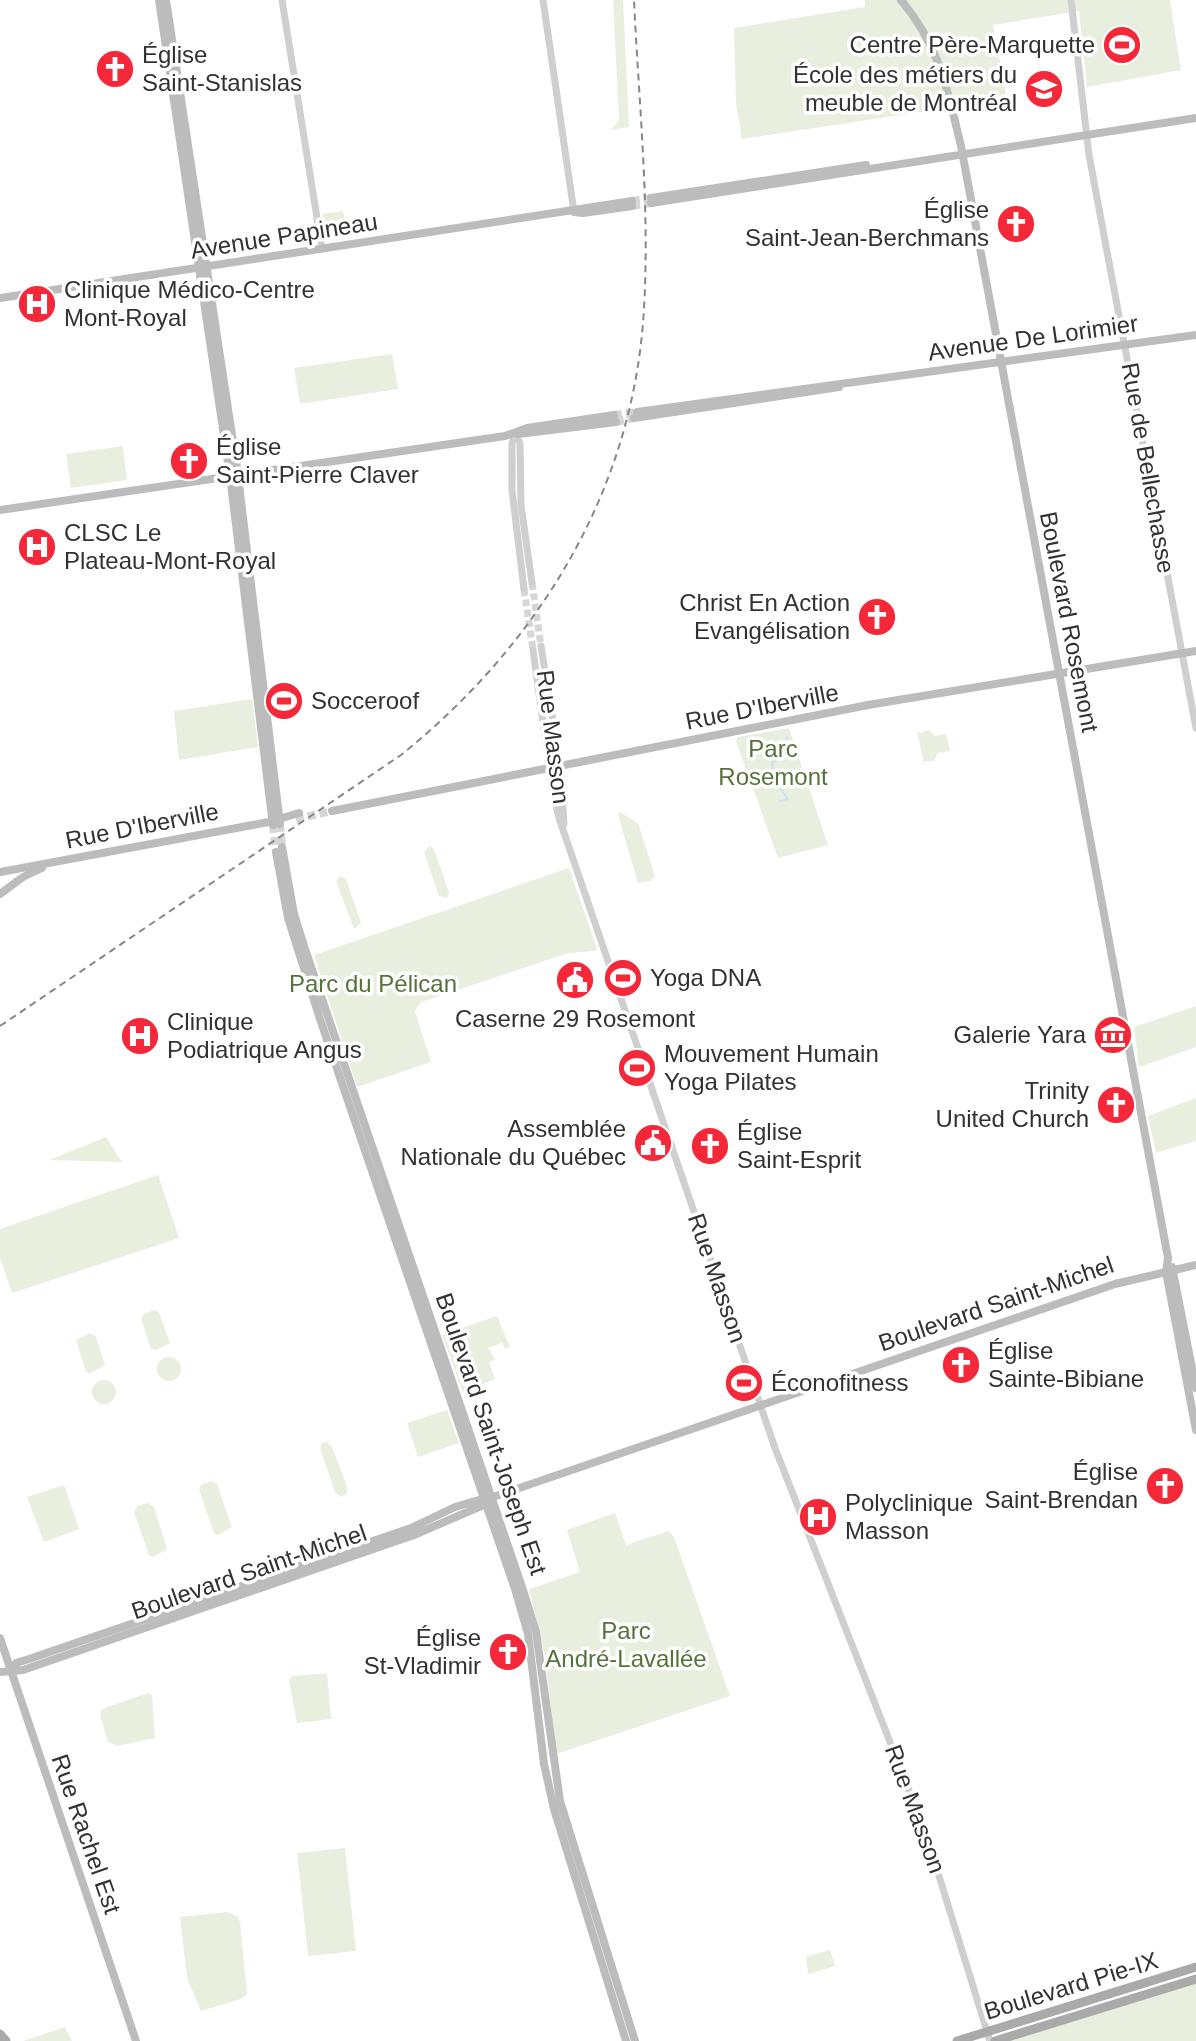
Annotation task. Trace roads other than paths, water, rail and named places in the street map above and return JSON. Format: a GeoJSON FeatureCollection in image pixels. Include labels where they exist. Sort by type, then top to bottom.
{"type":"FeatureCollection","features":[{"type":"Feature","properties":{"kind":"main road"},"geometry":{"type":"LineString","coordinates":[[159,0],[203,268]]}},
{"type":"Feature","properties":{"kind":"main road"},"geometry":{"type":"LineString","coordinates":[[166,0],[234,476],[276,822]]}},
{"type":"Feature","properties":{"kind":"main road","name":"Boulevard Rosemont"},"geometry":{"type":"LineString","coordinates":[[901,0],[922,28],[940,64],[962,154],[1169,1262],[1196,1430]]}},
{"type":"Feature","properties":{"kind":"main road"},"geometry":{"type":"LineString","coordinates":[[651,201],[850,167],[898,164],[1196,118]]}},
{"type":"Feature","properties":{"kind":"main road","name":"Avenue Papineau"},"geometry":{"type":"LineString","coordinates":[[0,298],[574,212],[583,214],[632,203]]}},
{"type":"Feature","properties":{"kind":"main road","name":"Avenue De Lorimier"},"geometry":{"type":"LineString","coordinates":[[636,415],[820,391],[875,379],[1196,335]]}},
{"type":"Feature","properties":{"kind":"main road"},"geometry":{"type":"LineString","coordinates":[[0,510],[515,434],[544,433],[615,419]]}},
{"type":"Feature","properties":{"kind":"main road","name":"Rue D'Iberville"},"geometry":{"type":"LineString","coordinates":[[334,809],[1058,671],[1196,651]]}},
{"type":"Feature","properties":{"kind":"main road","name":"Rue D'Iberville"},"geometry":{"type":"LineString","coordinates":[[0,872],[276,822],[295,816]]}},
{"type":"Feature","properties":{"kind":"main road","name":"Boulevard Saint-Joseph Est"},"geometry":{"type":"LineString","coordinates":[[279,849],[282,893],[296,946],[487,1499],[536,1632],[560,1801],[635,2041]]}},
{"type":"Feature","properties":{"kind":"main road"},"geometry":{"type":"LineString","coordinates":[[0,894],[30,872],[58,862]]}},
{"type":"Feature","properties":{"kind":"main road","name":"Boulevard Saint-Michel"},"geometry":{"type":"LineString","coordinates":[[0,1672],[12,1669],[19,1671],[414,1535],[487,1499],[1115,1284],[1196,1265]]}},
{"type":"Feature","properties":{"kind":"main road","name":"Boulevard Rosemont"},"geometry":{"type":"LineString","coordinates":[[1170,1271],[1196,1388]]}},
{"type":"Feature","properties":{"kind":"main road","name":"Boulevard Saint-Joseph Est"},"geometry":{"type":"LineString","coordinates":[[487,1499],[528,1634],[544,1764],[554,1810],[626,2041]]}},
{"type":"Feature","properties":{"kind":"main road","name":"Rue Rachel Est"},"geometry":{"type":"LineString","coordinates":[[0,1639],[136,2041]]}},
{"type":"Feature","properties":{"kind":"main road","name":"Boulevard Pie-IX"},"geometry":{"type":"LineString","coordinates":[[957,2041],[989,2036],[1196,1967]]}},
{"type":"Feature","properties":{"kind":"main road","name":"Boulevard Pie-IX"},"geometry":{"type":"LineString","coordinates":[[996,2041],[1196,1979]]}},
{"type":"Feature","properties":{"kind":"main road"},"geometry":{"type":"LineString","coordinates":[[0,2034],[6,2041]]}},
{"type":"Feature","properties":{"kind":"street"},"geometry":{"type":"LineString","coordinates":[[282,0],[321,249]]}},
{"type":"Feature","properties":{"kind":"street"},"geometry":{"type":"LineString","coordinates":[[543,0],[574,212]]}},
{"type":"Feature","properties":{"kind":"street","name":"Rue de Bellechasse"},"geometry":{"type":"LineString","coordinates":[[1071,0],[1086,135],[1196,728]]}},
{"type":"Feature","properties":{"kind":"street"},"geometry":{"type":"LineString","coordinates":[[515,434],[520,443],[521,505],[532,583]]}},
{"type":"Feature","properties":{"kind":"street"},"geometry":{"type":"LineString","coordinates":[[515,434],[512,443],[512,490],[524,589]]}},
{"type":"Feature","properties":{"kind":"street","name":"Rue Masson"},"geometry":{"type":"LineString","coordinates":[[541,646],[564,828],[790,1486],[915,1803],[989,2036]]}},
{"type":"Feature","properties":{"kind":"street","name":"Rue Masson"},"geometry":{"type":"LineString","coordinates":[[533,650],[555,766]]}},
{"type":"Feature","properties":{"kind":"waterway"},"geometry":{"type":"LineString","coordinates":[[780,801],[788,799],[774,780],[772,762],[783,758],[787,737]]}},
{"type":"Feature","properties":{"kind":"tunnel"},"geometry":{"type":"LineString","coordinates":[[632,201],[651,198]]}},
{"type":"Feature","properties":{"kind":"tunnel"},"geometry":{"type":"LineString","coordinates":[[632,206],[651,203]]}},
{"type":"Feature","properties":{"kind":"tunnel"},"geometry":{"type":"LineString","coordinates":[[614,415],[637,412]]}},
{"type":"Feature","properties":{"kind":"tunnel"},"geometry":{"type":"LineString","coordinates":[[616,422],[634,418]]}},
{"type":"Feature","properties":{"kind":"tunnel"},"geometry":{"type":"LineString","coordinates":[[532,583],[541,646]]}},
{"type":"Feature","properties":{"kind":"tunnel"},"geometry":{"type":"LineString","coordinates":[[524,589],[533,650]]}},
{"type":"Feature","properties":{"kind":"tunnel"},"geometry":{"type":"LineString","coordinates":[[296,819],[332,811]]}},
{"type":"Feature","properties":{"kind":"tunnel"},"geometry":{"type":"LineString","coordinates":[[280,824],[282,847]]}},
{"type":"Feature","properties":{"kind":"tunnel"},"geometry":{"type":"LineString","coordinates":[[273,825],[276,852]]}},
{"type":"Feature","properties":{"kind":"railway"},"geometry":{"type":"LineString","coordinates":[[0,1026],[401,755],[449,713],[493,667],[533,617],[567,564],[596,508],[618,449],[634,387],[643,323],[645,202],[634,0]]}},
{"type":"Feature","properties":{"kind":"place","name":"Centre Père-Marquette"},"geometry":{"type":"Point","coordinates":[1122,45]}},
{"type":"Feature","properties":{"kind":"place","name":"Église Saint-Stanislas"},"geometry":{"type":"Point","coordinates":[115,69]}},
{"type":"Feature","properties":{"kind":"place","name":"École des métiers du meuble de Montréal"},"geometry":{"type":"Point","coordinates":[1044,89]}},
{"type":"Feature","properties":{"kind":"place","name":"Église Saint-Jean-Berchmans"},"geometry":{"type":"Point","coordinates":[1016,224]}},
{"type":"Feature","properties":{"kind":"place","name":"Clinique Médico-Centre Mont-Royal"},"geometry":{"type":"Point","coordinates":[37,304]}},
{"type":"Feature","properties":{"kind":"place","name":"Église Saint-Pierre Claver"},"geometry":{"type":"Point","coordinates":[189,461]}},
{"type":"Feature","properties":{"kind":"place","name":"CLSC Le Plateau-Mont-Royal"},"geometry":{"type":"Point","coordinates":[37,547]}},
{"type":"Feature","properties":{"kind":"place","name":"Christ En Action Evangélisation"},"geometry":{"type":"Point","coordinates":[877,617]}},
{"type":"Feature","properties":{"kind":"place","name":"Socceroof"},"geometry":{"type":"Point","coordinates":[284,701]}},
{"type":"Feature","properties":{"kind":"place","name":"Yoga DNA"},"geometry":{"type":"Point","coordinates":[623,978]}},
{"type":"Feature","properties":{"kind":"place","name":"Caserne 29 Rosemont"},"geometry":{"type":"Point","coordinates":[575,980]}},
{"type":"Feature","properties":{"kind":"place","name":"Galerie Yara"},"geometry":{"type":"Point","coordinates":[1113,1035]}},
{"type":"Feature","properties":{"kind":"place","name":"Clinique Podiatrique Angus"},"geometry":{"type":"Point","coordinates":[140,1036]}},
{"type":"Feature","properties":{"kind":"place","name":"Mouvement Humain Yoga Pilates"},"geometry":{"type":"Point","coordinates":[637,1068]}},
{"type":"Feature","properties":{"kind":"place","name":"Trinity United Church"},"geometry":{"type":"Point","coordinates":[1116,1105]}},
{"type":"Feature","properties":{"kind":"place","name":"Assemblée Nationale du Québec"},"geometry":{"type":"Point","coordinates":[653,1143]}},
{"type":"Feature","properties":{"kind":"place","name":"Église Saint-Esprit"},"geometry":{"type":"Point","coordinates":[710,1146]}},
{"type":"Feature","properties":{"kind":"place","name":"Église Sainte-Bibiane"},"geometry":{"type":"Point","coordinates":[961,1365]}},
{"type":"Feature","properties":{"kind":"place","name":"Éconofitness"},"geometry":{"type":"Point","coordinates":[744,1383]}},
{"type":"Feature","properties":{"kind":"place","name":"Église Saint-Brendan"},"geometry":{"type":"Point","coordinates":[1165,1486]}},
{"type":"Feature","properties":{"kind":"place","name":"Polyclinique Masson"},"geometry":{"type":"Point","coordinates":[818,1517]}},
{"type":"Feature","properties":{"kind":"place","name":"Église St-Vladimir"},"geometry":{"type":"Point","coordinates":[508,1652]}},
{"type":"Feature","properties":{"kind":"park label","name":"Parc Rosemont"},"geometry":{"type":"Point","coordinates":[773,763]}},
{"type":"Feature","properties":{"kind":"park label","name":"Parc du Pélican"},"geometry":{"type":"Point","coordinates":[373,984]}},
{"type":"Feature","properties":{"kind":"park label","name":"Parc André-Lavallée"},"geometry":{"type":"Point","coordinates":[626,1645]}}]}
